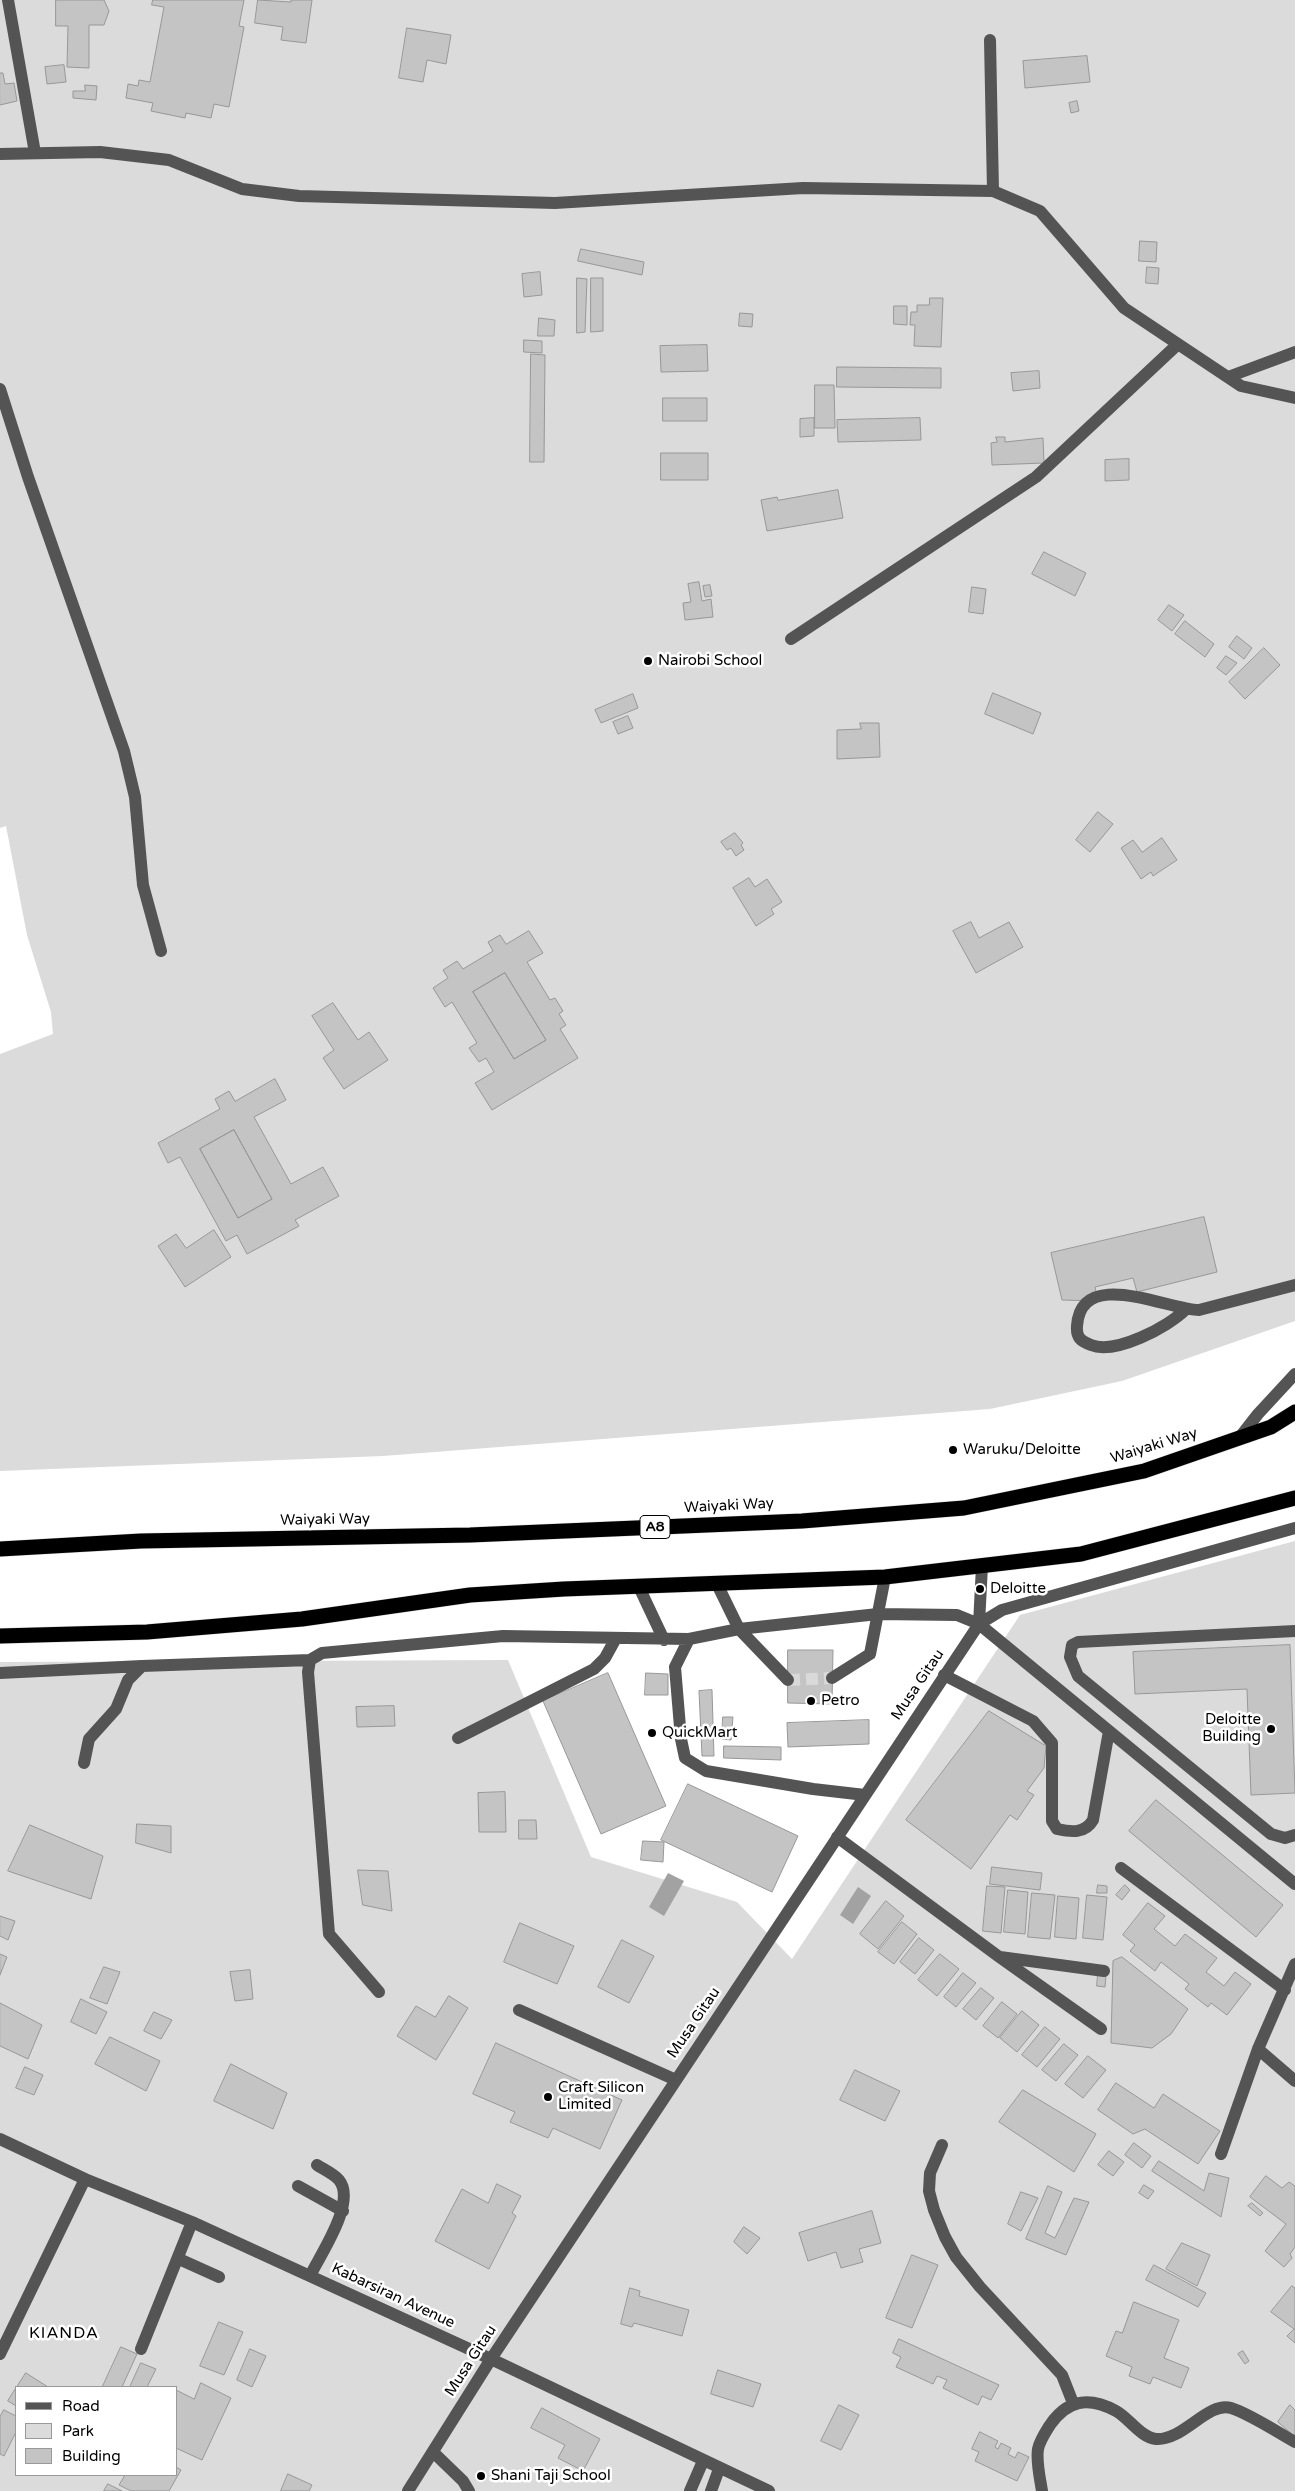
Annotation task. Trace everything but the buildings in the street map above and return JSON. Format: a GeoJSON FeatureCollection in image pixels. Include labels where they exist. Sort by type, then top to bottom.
{"type":"FeatureCollection","features":[{"type":"Feature","properties":{"kind":"highway","name":"Waiyaki Way"},"geometry":{"type":"LineString","coordinates":[[0,1549],[141,1542],[480,1535],[802,1520],[964,1508],[1144,1471],[1271,1426],[1295,1412]]}},
{"type":"Feature","properties":{"kind":"highway"},"geometry":{"type":"LineString","coordinates":[[0,1636],[147,1632],[302,1619],[470,1595],[884,1577],[1081,1554],[1295,1498]]}},
{"type":"Feature","properties":{"kind":"street"},"geometry":{"type":"LineString","coordinates":[[8,0],[35,154]]}},
{"type":"Feature","properties":{"kind":"street"},"geometry":{"type":"LineString","coordinates":[[990,40],[993,191]]}},
{"type":"Feature","properties":{"kind":"street"},"geometry":{"type":"LineString","coordinates":[[0,154],[100,152],[169,160],[242,189],[299,196],[555,204],[803,188],[993,191],[1040,210],[1124,308],[1240,386],[1295,398]]}},
{"type":"Feature","properties":{"kind":"street"},"geometry":{"type":"LineString","coordinates":[[791,639],[1036,477],[1178,344]]}},
{"type":"Feature","properties":{"kind":"street"},"geometry":{"type":"LineString","coordinates":[[1228,377],[1295,352]]}},
{"type":"Feature","properties":{"kind":"street"},"geometry":{"type":"LineString","coordinates":[[0,389],[28,477],[124,751],[135,797],[143,885],[161,951]]}},
{"type":"Feature","properties":{"kind":"street"},"geometry":{"type":"LineString","coordinates":[[1186,1310],[1176,1320],[1126,1344],[1094,1346],[1080,1340],[1076,1333],[1082,1306],[1096,1297],[1121,1295],[1145,1297],[1186,1310],[1199,1310],[1295,1285]]}},
{"type":"Feature","properties":{"kind":"street"},"geometry":{"type":"LineString","coordinates":[[1240,1437],[1258,1414],[1295,1374]]}},
{"type":"Feature","properties":{"kind":"street"},"geometry":{"type":"LineString","coordinates":[[979,1624],[1002,1610],[1295,1528]]}},
{"type":"Feature","properties":{"kind":"street"},"geometry":{"type":"LineString","coordinates":[[979,1624],[982,1566]]}},
{"type":"Feature","properties":{"kind":"street"},"geometry":{"type":"LineString","coordinates":[[832,1678],[870,1654],[884,1577]]}},
{"type":"Feature","properties":{"kind":"street"},"geometry":{"type":"LineString","coordinates":[[716,1584],[739,1629],[788,1680]]}},
{"type":"Feature","properties":{"kind":"street"},"geometry":{"type":"LineString","coordinates":[[639,1587],[664,1640]]}},
{"type":"Feature","properties":{"kind":"street"},"geometry":{"type":"LineString","coordinates":[[0,1673],[310,1660],[322,1653],[503,1636],[689,1639],[739,1629],[878,1614],[957,1615],[979,1624],[1295,1884]]}},
{"type":"Feature","properties":{"kind":"street","name":"Musa Gitau"},"geometry":{"type":"LineString","coordinates":[[408,2491],[491,2359],[944,1674],[979,1624]]}},
{"type":"Feature","properties":{"kind":"street"},"geometry":{"type":"LineString","coordinates":[[1295,1631],[1078,1642],[1072,1645],[1070,1657],[1078,1676],[1271,1834],[1285,1838],[1295,1835]]}},
{"type":"Feature","properties":{"kind":"street"},"geometry":{"type":"LineString","coordinates":[[458,1738],[594,1669],[605,1658],[616,1638]]}},
{"type":"Feature","properties":{"kind":"street"},"geometry":{"type":"LineString","coordinates":[[689,1639],[675,1667],[681,1739],[685,1758],[706,1771],[813,1789],[865,1795]]}},
{"type":"Feature","properties":{"kind":"street"},"geometry":{"type":"LineString","coordinates":[[310,1660],[308,1672],[329,1934],[379,1992]]}},
{"type":"Feature","properties":{"kind":"street"},"geometry":{"type":"LineString","coordinates":[[84,1763],[89,1739],[116,1709],[128,1680],[142,1666]]}},
{"type":"Feature","properties":{"kind":"street"},"geometry":{"type":"LineString","coordinates":[[944,1674],[1033,1721],[1052,1743],[1052,1821],[1057,1829],[1080,1831],[1089,1827],[1093,1820],[1109,1731]]}},
{"type":"Feature","properties":{"kind":"street"},"geometry":{"type":"LineString","coordinates":[[837,1837],[1100,2029]]}},
{"type":"Feature","properties":{"kind":"street"},"geometry":{"type":"LineString","coordinates":[[1121,1868],[1285,1990]]}},
{"type":"Feature","properties":{"kind":"street"},"geometry":{"type":"LineString","coordinates":[[998,1956],[1104,1972]]}},
{"type":"Feature","properties":{"kind":"street"},"geometry":{"type":"LineString","coordinates":[[1221,2154],[1258,2049],[1295,1964]]}},
{"type":"Feature","properties":{"kind":"street"},"geometry":{"type":"LineString","coordinates":[[520,2010],[676,2080]]}},
{"type":"Feature","properties":{"kind":"street"},"geometry":{"type":"LineString","coordinates":[[1258,2049],[1295,2081]]}},
{"type":"Feature","properties":{"kind":"street","name":"Kabarsiran Avenue"},"geometry":{"type":"LineString","coordinates":[[0,2139],[85,2180],[192,2222],[310,2276],[491,2359],[703,2462],[769,2491]]}},
{"type":"Feature","properties":{"kind":"street"},"geometry":{"type":"LineString","coordinates":[[942,2145],[930,2173],[929,2191],[945,2238],[956,2257],[980,2287],[1062,2375],[1073,2403]]}},
{"type":"Feature","properties":{"kind":"street"},"geometry":{"type":"LineString","coordinates":[[310,2276],[343,2211],[344,2189],[339,2180],[316,2165]]}},
{"type":"Feature","properties":{"kind":"street"},"geometry":{"type":"LineString","coordinates":[[0,2354],[85,2180]]}},
{"type":"Feature","properties":{"kind":"street"},"geometry":{"type":"LineString","coordinates":[[298,2186],[343,2211]]}},
{"type":"Feature","properties":{"kind":"street"},"geometry":{"type":"LineString","coordinates":[[141,2349],[192,2222]]}},
{"type":"Feature","properties":{"kind":"street"},"geometry":{"type":"LineString","coordinates":[[178,2258],[219,2277]]}},
{"type":"Feature","properties":{"kind":"street"},"geometry":{"type":"LineString","coordinates":[[1042,2491],[1038,2451],[1042,2436],[1061,2411],[1073,2403],[1096,2403],[1116,2411],[1146,2436],[1156,2439],[1172,2436],[1195,2423],[1213,2409],[1230,2407],[1295,2442]]}},
{"type":"Feature","properties":{"kind":"street"},"geometry":{"type":"LineString","coordinates":[[432,2452],[463,2480],[469,2491]]}},
{"type":"Feature","properties":{"kind":"street"},"geometry":{"type":"LineString","coordinates":[[690,2491],[703,2462]]}},
{"type":"Feature","properties":{"kind":"street"},"geometry":{"type":"LineString","coordinates":[[711,2491],[720,2469]]}},
{"type":"Feature","properties":{"kind":"green space","name":"Nairobi School"},"geometry":{"type":"Polygon","coordinates":[[[0,0],[1295,0],[1295,1321],[1122,1381],[990,1409],[383,1456],[0,1471],[0,1054],[53,1034],[51,1012],[27,935],[6,826],[0,828],[0,0]]]}},
{"type":"Feature","properties":{"kind":"green space"},"geometry":{"type":"Polygon","coordinates":[[[1295,1541],[1295,2491],[0,2491],[0,1662],[508,1660],[591,1857],[737,1902],[792,1959],[1020,1615],[1295,1541]]]}},
{"type":"Feature","properties":{"kind":"shaded area"},"geometry":{"type":"Polygon","coordinates":[[[668,1873],[684,1881],[664,1916],[649,1907],[668,1873]]]}},
{"type":"Feature","properties":{"kind":"shaded area"},"geometry":{"type":"Polygon","coordinates":[[[858,1887],[871,1896],[853,1924],[840,1915],[858,1887]]]}},
{"type":"Feature","properties":{"kind":"tunnel"},"geometry":{"type":"LineString","coordinates":[[788,1680],[832,1678]]}},
{"type":"Feature","properties":{"kind":"place","name":"Nairobi School"},"geometry":{"type":"Point","coordinates":[648,661]}},
{"type":"Feature","properties":{"kind":"place","name":"Waruku/Deloitte"},"geometry":{"type":"Point","coordinates":[953,1450]}},
{"type":"Feature","properties":{"kind":"place","name":"Deloitte"},"geometry":{"type":"Point","coordinates":[980,1589]}},
{"type":"Feature","properties":{"kind":"place","name":"Petro"},"geometry":{"type":"Point","coordinates":[811,1701]}},
{"type":"Feature","properties":{"kind":"place","name":"Deloitte Building"},"geometry":{"type":"Point","coordinates":[1271,1729]}},
{"type":"Feature","properties":{"kind":"place","name":"QuickMart"},"geometry":{"type":"Point","coordinates":[652,1733]}},
{"type":"Feature","properties":{"kind":"place","name":"Craft Silicon Limited"},"geometry":{"type":"Point","coordinates":[548,2097]}},
{"type":"Feature","properties":{"kind":"place","name":"Shani Taji School"},"geometry":{"type":"Point","coordinates":[481,2476]}},
{"type":"Feature","properties":{"kind":"district","name":"KIANDA"},"geometry":{"type":"Point","coordinates":[64,2334]}}]}
